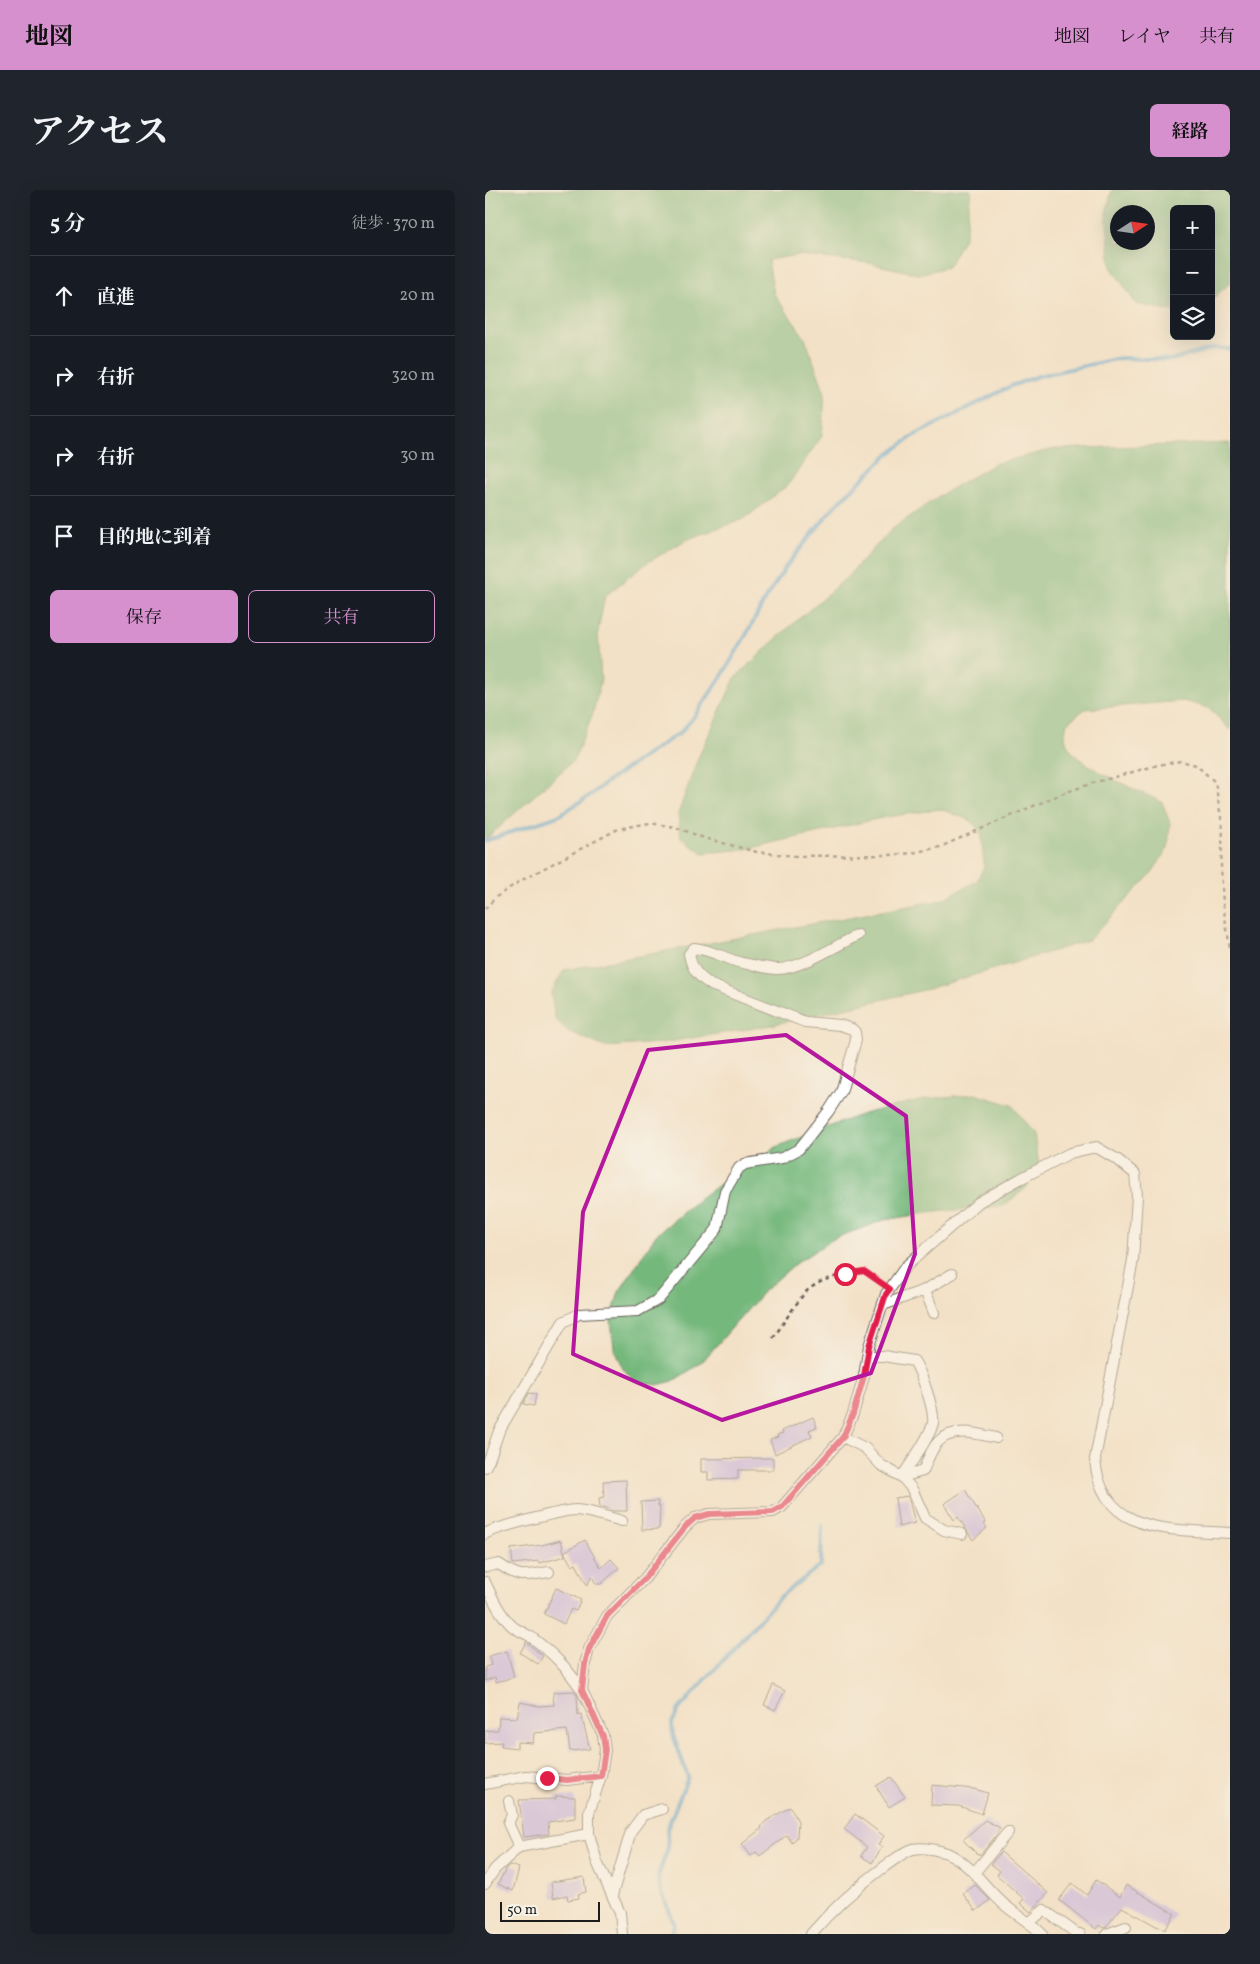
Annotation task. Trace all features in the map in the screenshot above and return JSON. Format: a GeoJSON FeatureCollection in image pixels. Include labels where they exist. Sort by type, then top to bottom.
{"type":"FeatureCollection","features":[{"type":"Feature","properties":{"kind":"street"},"geometry":{"type":"LineString","coordinates":[[485,1467],[499,1432],[563,1322],[579,1314],[638,1311],[659,1299],[717,1229],[725,1191],[739,1168],[745,1164],[782,1158],[799,1149],[841,1092],[856,1040],[855,1032],[852,1029],[840,1025],[805,1022],[711,985],[698,976],[691,966],[689,954],[694,948],[701,949],[741,963],[776,969],[793,966],[858,935]]}},
{"type":"Feature","properties":{"kind":"street"},"geometry":{"type":"LineString","coordinates":[[582,1690],[589,1649],[607,1616],[645,1578],[685,1527],[695,1518],[709,1514],[773,1512],[782,1507],[843,1437],[853,1414],[864,1376],[867,1356],[883,1304],[905,1266],[979,1202],[1020,1178],[1070,1154],[1096,1147],[1118,1160],[1135,1174],[1137,1196],[1133,1260],[1095,1459],[1096,1475],[1103,1494],[1111,1504],[1122,1514],[1137,1522],[1161,1529],[1230,1533]]}},
{"type":"Feature","properties":{"kind":"street"},"geometry":{"type":"LineString","coordinates":[[883,1304],[925,1290],[952,1274]]}},
{"type":"Feature","properties":{"kind":"street"},"geometry":{"type":"LineString","coordinates":[[925,1290],[933,1313]]}},
{"type":"Feature","properties":{"kind":"street"},"geometry":{"type":"LineString","coordinates":[[867,1356],[883,1356],[913,1361],[921,1371],[933,1423],[902,1477]]}},
{"type":"Feature","properties":{"kind":"street"},"geometry":{"type":"LineString","coordinates":[[902,1477],[923,1471],[938,1441],[948,1436],[967,1432],[996,1438]]}},
{"type":"Feature","properties":{"kind":"street"},"geometry":{"type":"LineString","coordinates":[[843,1437],[865,1448],[881,1465],[902,1477],[912,1489],[925,1518],[943,1530],[962,1534]]}},
{"type":"Feature","properties":{"kind":"street"},"geometry":{"type":"LineString","coordinates":[[485,1534],[490,1530],[504,1526],[576,1510],[622,1521]]}},
{"type":"Feature","properties":{"kind":"street"},"geometry":{"type":"LineString","coordinates":[[485,1567],[499,1564],[523,1576],[549,1572]]}},
{"type":"Feature","properties":{"kind":"street"},"geometry":{"type":"LineString","coordinates":[[485,1582],[499,1610],[512,1626],[529,1635],[553,1653],[563,1664],[582,1690],[603,1736],[605,1750],[601,1776],[589,1813],[589,1834],[597,1862],[620,1913],[622,1934]]}},
{"type":"Feature","properties":{"kind":"street"},"geometry":{"type":"LineString","coordinates":[[485,1784],[526,1776],[567,1780],[601,1776]]}},
{"type":"Feature","properties":{"kind":"street"},"geometry":{"type":"LineString","coordinates":[[509,1801],[512,1815],[508,1824],[519,1847]]}},
{"type":"Feature","properties":{"kind":"street"},"geometry":{"type":"LineString","coordinates":[[612,1895],[631,1831],[643,1816],[661,1810]]}},
{"type":"Feature","properties":{"kind":"street"},"geometry":{"type":"LineString","coordinates":[[974,1874],[1008,1832]]}},
{"type":"Feature","properties":{"kind":"street"},"geometry":{"type":"LineString","coordinates":[[485,1884],[495,1869],[519,1847],[589,1834]]}},
{"type":"Feature","properties":{"kind":"street"},"geometry":{"type":"LineString","coordinates":[[811,1934],[828,1914],[854,1890],[911,1850],[927,1848],[947,1854],[974,1874],[1005,1906],[1042,1934]]}},
{"type":"Feature","properties":{"kind":"street"},"geometry":{"type":"LineString","coordinates":[[1029,1923],[1044,1910],[1080,1934]]}},
{"type":"Feature","properties":{"kind":"street"},"geometry":{"type":"LineString","coordinates":[[1107,1934],[1126,1927]]}},
{"type":"Feature","properties":{"kind":"path"},"geometry":{"type":"LineString","coordinates":[[485,909],[496,897],[520,881],[618,829],[650,823],[675,827],[704,838],[757,852],[795,856],[912,853],[940,847],[1093,782],[1157,765],[1181,761],[1195,765],[1215,782],[1223,829],[1221,865],[1223,905],[1230,948]]}},
{"type":"Feature","properties":{"kind":"path"},"geometry":{"type":"LineString","coordinates":[[773,1338],[808,1291],[826,1280],[864,1271],[890,1289]]}},
{"type":"Feature","properties":{"kind":"highlighted area"},"geometry":{"type":"Polygon","coordinates":[[[786,1035],[906,1116],[915,1254],[871,1373],[722,1420],[573,1354],[583,1212],[648,1050],[786,1035]]]}},
{"type":"Feature","properties":{"kind":"green space"},"geometry":{"type":"Polygon","coordinates":[[[485,190],[971,190],[965,236],[948,267],[918,274],[869,263],[798,255],[768,260],[774,294],[805,338],[825,393],[822,436],[788,485],[744,519],[688,539],[648,562],[605,596],[598,631],[601,679],[593,713],[574,760],[485,840],[485,190]]]}},
{"type":"Feature","properties":{"kind":"green space"},"geometry":{"type":"Polygon","coordinates":[[[1112,190],[1230,190],[1230,283],[1215,296],[1215,205],[1170,205],[1170,310],[1136,304],[1111,267],[1106,213],[1112,190]]]}},
{"type":"Feature","properties":{"kind":"green space"},"geometry":{"type":"Polygon","coordinates":[[[1230,443],[1230,730],[1209,708],[1183,701],[1085,709],[1067,723],[1066,740],[1074,754],[1111,778],[1162,802],[1170,823],[1168,848],[1152,873],[1089,940],[928,989],[767,1026],[661,1043],[605,1047],[568,1031],[555,1019],[551,993],[564,970],[941,900],[977,881],[984,866],[981,832],[970,820],[940,809],[886,817],[746,849],[703,853],[681,838],[678,814],[698,758],[735,678],[778,637],[846,578],[891,530],[939,496],[994,464],[1054,449],[1230,443]]]}},
{"type":"Feature","properties":{"kind":"green space"},"geometry":{"type":"Polygon","coordinates":[[[975,1094],[1012,1105],[1034,1134],[1039,1164],[1026,1188],[1003,1206],[935,1212],[884,1220],[835,1238],[796,1263],[764,1291],[701,1363],[673,1381],[657,1385],[635,1382],[622,1367],[614,1348],[611,1319],[619,1292],[656,1235],[704,1195],[778,1146],[863,1114],[923,1099],[975,1094]]]}},
{"type":"Feature","properties":{"kind":"building"},"geometry":{"type":"Polygon","coordinates":[[[529,1393],[536,1394],[534,1406],[523,1404],[529,1393]]]}},
{"type":"Feature","properties":{"kind":"building"},"geometry":{"type":"Polygon","coordinates":[[[813,1417],[817,1427],[809,1430],[812,1436],[775,1454],[770,1440],[778,1437],[777,1435],[783,1433],[782,1431],[813,1417]]]}},
{"type":"Feature","properties":{"kind":"building"},"geometry":{"type":"Polygon","coordinates":[[[773,1458],[773,1470],[738,1470],[738,1479],[708,1480],[708,1472],[701,1472],[701,1459],[773,1458]]]}},
{"type":"Feature","properties":{"kind":"building"},"geometry":{"type":"Polygon","coordinates":[[[626,1480],[627,1511],[613,1511],[600,1507],[599,1498],[604,1497],[603,1481],[626,1480]]]}},
{"type":"Feature","properties":{"kind":"building"},"geometry":{"type":"Polygon","coordinates":[[[965,1490],[986,1523],[984,1524],[987,1528],[973,1540],[958,1517],[954,1520],[944,1504],[965,1490]]]}},
{"type":"Feature","properties":{"kind":"building"},"geometry":{"type":"Polygon","coordinates":[[[908,1496],[915,1523],[899,1527],[895,1498],[908,1496]]]}},
{"type":"Feature","properties":{"kind":"building"},"geometry":{"type":"Polygon","coordinates":[[[658,1501],[658,1506],[660,1506],[659,1529],[642,1530],[641,1502],[658,1501]]]}},
{"type":"Feature","properties":{"kind":"building"},"geometry":{"type":"Polygon","coordinates":[[[561,1540],[565,1556],[540,1563],[539,1561],[513,1564],[511,1549],[542,1545],[561,1540]]]}},
{"type":"Feature","properties":{"kind":"building"},"geometry":{"type":"Polygon","coordinates":[[[585,1540],[601,1568],[611,1559],[619,1568],[601,1584],[596,1584],[592,1576],[587,1585],[576,1564],[572,1566],[564,1552],[585,1540]]]}},
{"type":"Feature","properties":{"kind":"building"},"geometry":{"type":"Polygon","coordinates":[[[556,1588],[581,1600],[576,1611],[571,1609],[564,1624],[544,1614],[556,1588]]]}},
{"type":"Feature","properties":{"kind":"building"},"geometry":{"type":"Polygon","coordinates":[[[526,1642],[543,1656],[538,1664],[520,1653],[526,1642]]]}},
{"type":"Feature","properties":{"kind":"building"},"geometry":{"type":"Polygon","coordinates":[[[507,1651],[514,1677],[496,1682],[495,1677],[485,1681],[485,1667],[491,1665],[489,1656],[507,1651]]]}},
{"type":"Feature","properties":{"kind":"building"},"geometry":{"type":"Polygon","coordinates":[[[773,1685],[785,1691],[775,1710],[764,1705],[773,1685]]]}},
{"type":"Feature","properties":{"kind":"building"},"geometry":{"type":"Polygon","coordinates":[[[574,1691],[577,1695],[578,1715],[581,1714],[590,1749],[570,1751],[567,1730],[534,1733],[533,1743],[517,1742],[517,1748],[501,1746],[502,1742],[485,1743],[485,1731],[498,1730],[499,1717],[517,1718],[520,1702],[539,1706],[554,1705],[553,1692],[574,1691]]]}},
{"type":"Feature","properties":{"kind":"building"},"geometry":{"type":"Polygon","coordinates":[[[891,1777],[905,1797],[889,1807],[876,1786],[891,1777]]]}},
{"type":"Feature","properties":{"kind":"building"},"geometry":{"type":"Polygon","coordinates":[[[932,1785],[974,1789],[988,1793],[982,1814],[959,1806],[931,1805],[932,1785]]]}},
{"type":"Feature","properties":{"kind":"building"},"geometry":{"type":"Polygon","coordinates":[[[556,1796],[575,1797],[575,1818],[548,1822],[549,1834],[524,1837],[519,1800],[556,1799],[556,1796]]]}},
{"type":"Feature","properties":{"kind":"building"},"geometry":{"type":"Polygon","coordinates":[[[790,1807],[798,1821],[797,1837],[792,1843],[787,1835],[760,1856],[756,1852],[751,1856],[742,1844],[762,1828],[766,1821],[790,1807]]]}},
{"type":"Feature","properties":{"kind":"building"},"geometry":{"type":"Polygon","coordinates":[[[855,1814],[884,1836],[878,1845],[882,1847],[872,1863],[861,1856],[867,1847],[844,1829],[855,1814]]]}},
{"type":"Feature","properties":{"kind":"building"},"geometry":{"type":"Polygon","coordinates":[[[985,1820],[1000,1828],[980,1855],[963,1840],[985,1820]]]}},
{"type":"Feature","properties":{"kind":"building"},"geometry":{"type":"Polygon","coordinates":[[[1001,1852],[1048,1893],[1031,1912],[1020,1903],[1024,1899],[997,1875],[1000,1871],[991,1864],[1001,1852]]]}},
{"type":"Feature","properties":{"kind":"building"},"geometry":{"type":"Polygon","coordinates":[[[510,1865],[519,1868],[513,1891],[498,1884],[506,1868],[510,1865]]]}},
{"type":"Feature","properties":{"kind":"building"},"geometry":{"type":"Polygon","coordinates":[[[584,1877],[586,1892],[578,1894],[579,1898],[568,1900],[567,1895],[553,1898],[551,1882],[584,1877]]]}},
{"type":"Feature","properties":{"kind":"building"},"geometry":{"type":"Polygon","coordinates":[[[1096,1880],[1120,1897],[1126,1885],[1175,1914],[1165,1930],[1122,1907],[1106,1927],[1103,1928],[1099,1925],[1096,1929],[1059,1900],[1072,1883],[1087,1895],[1096,1880]]]}},
{"type":"Feature","properties":{"kind":"building"},"geometry":{"type":"Polygon","coordinates":[[[975,1885],[990,1900],[976,1911],[963,1894],[975,1885]]]}},
{"type":"Feature","properties":{"kind":"waterway"},"geometry":{"type":"LineString","coordinates":[[485,841],[558,816],[681,732],[722,676],[763,603],[787,565],[834,507],[886,456],[915,435],[1011,386],[1038,376],[1120,358],[1172,360],[1213,348],[1230,349]]}},
{"type":"Feature","properties":{"kind":"waterway"},"geometry":{"type":"LineString","coordinates":[[672,1934],[674,1923],[660,1888],[658,1876],[668,1848],[667,1829],[688,1777],[673,1735],[672,1723],[679,1709],[781,1596],[821,1565],[822,1526]]}},
{"type":"Feature","properties":{"kind":"route"},"geometry":{"type":"LineString","coordinates":[[547,1778],[567,1780],[601,1776],[605,1750],[603,1736],[582,1690],[589,1649],[607,1616],[619,1602],[645,1578],[685,1527],[695,1518],[709,1514],[773,1512],[782,1507],[843,1437],[853,1414],[864,1376],[869,1346],[886,1294],[890,1289],[864,1271],[845,1274]]}}]}
